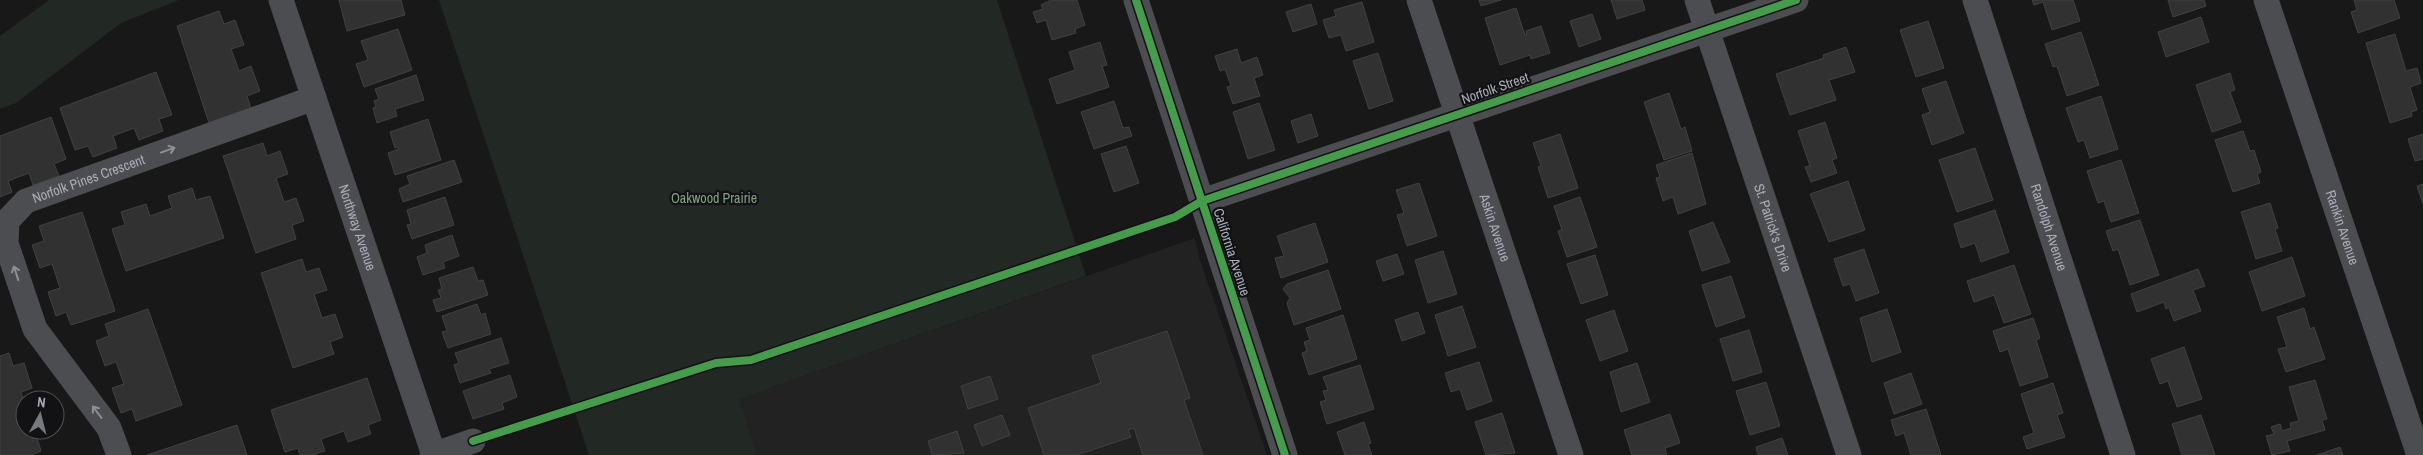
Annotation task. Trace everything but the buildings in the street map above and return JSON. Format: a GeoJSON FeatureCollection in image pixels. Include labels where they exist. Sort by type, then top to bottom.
{"type":"FeatureCollection","features":[{"type":"Feature","properties":{"kind":"street","name":"Northway Avenue"},"geometry":{"type":"LineString","coordinates":[[281,0],[433,455]]}},
{"type":"Feature","properties":{"kind":"street","name":"California Avenue"},"geometry":{"type":"LineString","coordinates":[[1136,0],[1285,455]]}},
{"type":"Feature","properties":{"kind":"street","name":"Askin Avenue"},"geometry":{"type":"LineString","coordinates":[[1419,0],[1571,455]]}},
{"type":"Feature","properties":{"kind":"street","name":"St. Patrick's Drive"},"geometry":{"type":"LineString","coordinates":[[1697,0],[1849,455]]}},
{"type":"Feature","properties":{"kind":"street","name":"Norfolk Street"},"geometry":{"type":"LineString","coordinates":[[1202,201],[1796,0]]}},
{"type":"Feature","properties":{"kind":"street","name":"Randolph Avenue"},"geometry":{"type":"LineString","coordinates":[[1975,0],[2123,455]]}},
{"type":"Feature","properties":{"kind":"street","name":"Rankin Avenue"},"geometry":{"type":"LineString","coordinates":[[2266,0],[2418,455]]}},
{"type":"Feature","properties":{"kind":"street","name":"Norfolk Pines Crescent"},"geometry":{"type":"LineString","coordinates":[[119,455],[109,428],[35,329],[6,243],[7,221],[26,201],[314,98]]}},
{"type":"Feature","properties":{"kind":"street"},"geometry":{"type":"LineString","coordinates":[[433,455],[473,441]]}},
{"type":"Feature","properties":{"kind":"shaded area"},"geometry":{"type":"Polygon","coordinates":[[[1195,238],[1199,257],[1267,455],[757,455],[738,399],[1195,238]]]}},
{"type":"Feature","properties":{"kind":"green space"},"geometry":{"type":"Polygon","coordinates":[[[49,0],[179,0],[121,23],[16,103],[0,109],[0,36],[49,0]]]}},
{"type":"Feature","properties":{"kind":"green space","name":"Oakwood Prairie"},"geometry":{"type":"Polygon","coordinates":[[[439,0],[997,0],[1086,276],[739,399],[757,455],[589,455],[439,0]]]}},
{"type":"Feature","properties":{"kind":"cycle path"},"geometry":{"type":"LineString","coordinates":[[1136,0],[1285,455]]}},
{"type":"Feature","properties":{"kind":"cycle path"},"geometry":{"type":"LineString","coordinates":[[473,441],[716,363],[751,360],[1175,217],[1202,201],[1796,0]]}}]}
